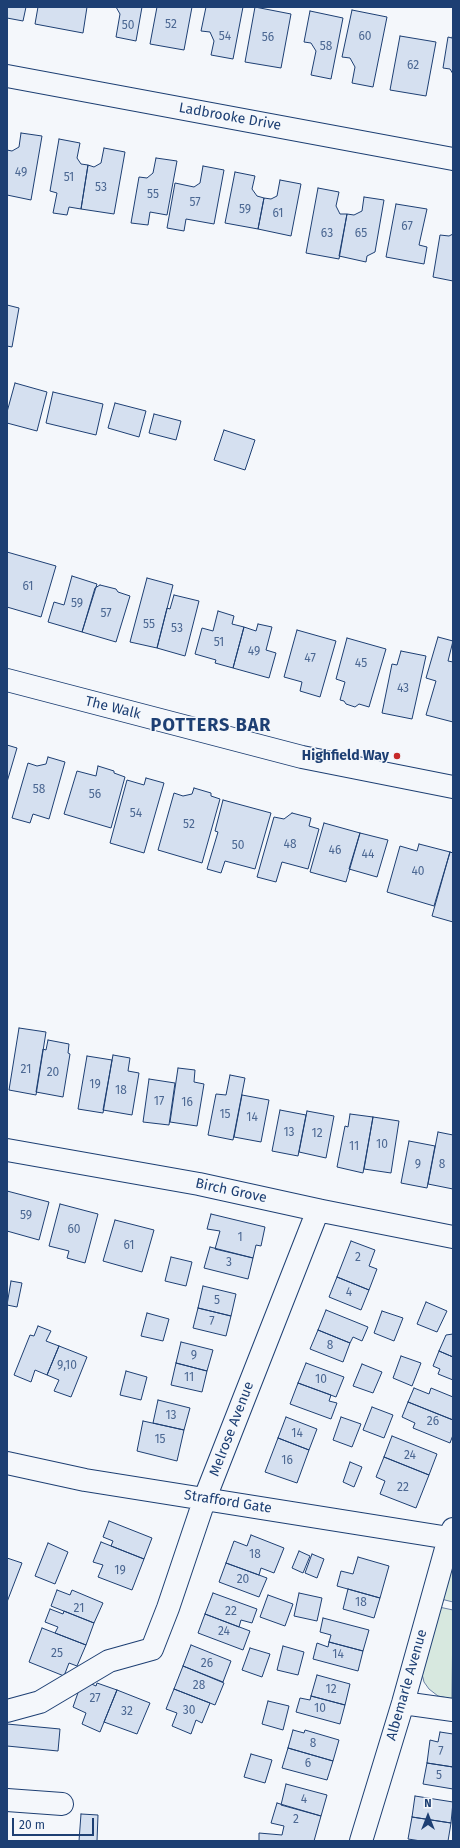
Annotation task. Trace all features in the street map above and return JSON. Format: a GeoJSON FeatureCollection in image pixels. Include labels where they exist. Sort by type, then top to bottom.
{"type":"FeatureCollection","features":[{"type":"Feature","properties":{"kind":"street","name":"Ladbrooke Drive"},"geometry":{"type":"LineString","coordinates":[[7,76],[453,159]]}},
{"type":"Feature","properties":{"kind":"street","name":"The Walk"},"geometry":{"type":"LineString","coordinates":[[7,680],[302,757],[453,787]]}},
{"type":"Feature","properties":{"kind":"street","name":"Birch Grove"},"geometry":{"type":"LineString","coordinates":[[7,1150],[199,1184],[453,1237]]}},
{"type":"Feature","properties":{"kind":"street","name":"Melrose Avenue"},"geometry":{"type":"LineString","coordinates":[[7,1711],[40,1702],[108,1661],[152,1649],[168,1608],[205,1498],[318,1210]]}},
{"type":"Feature","properties":{"kind":"street","name":"Strafford Gate"},"geometry":{"type":"LineString","coordinates":[[7,1463],[84,1480],[451,1533]]}},
{"type":"Feature","properties":{"kind":"street","name":"Albemarle Avenue"},"geometry":{"type":"LineString","coordinates":[[361,1841],[403,1703],[451,1533]]}},
{"type":"Feature","properties":{"kind":"street"},"geometry":{"type":"LineString","coordinates":[[403,1703],[453,1710]]}},
{"type":"Feature","properties":{"kind":"street"},"geometry":{"type":"LineString","coordinates":[[7,1800],[62,1804]]}},
{"type":"Feature","properties":{"kind":"shaded area"},"geometry":{"type":"Polygon","coordinates":[[[453,1564],[453,1602],[441,1599],[453,1564]]]}},
{"type":"Feature","properties":{"kind":"shaded area"},"geometry":{"type":"Polygon","coordinates":[[[439,1607],[453,1610],[452,1699],[438,1696],[429,1689],[424,1682],[421,1670],[439,1607]]]}},
{"type":"Feature","properties":{"kind":"building"},"geometry":{"type":"Polygon","coordinates":[[[7,7],[26,7],[23,21],[7,18],[7,7]]]}},
{"type":"Feature","properties":{"kind":"building"},"geometry":{"type":"Polygon","coordinates":[[[38,7],[87,7],[83,33],[35,24],[38,7]]]}},
{"type":"Feature","properties":{"kind":"building"},"geometry":{"type":"Polygon","coordinates":[[[116,7],[142,7],[136,41],[116,37],[120,14],[116,7]]]}},
{"type":"Feature","properties":{"kind":"building"},"geometry":{"type":"Polygon","coordinates":[[[157,7],[192,7],[184,50],[150,44],[157,7]]]}},
{"type":"Feature","properties":{"kind":"building"},"geometry":{"type":"Polygon","coordinates":[[[206,7],[243,7],[233,59],[211,55],[214,41],[210,32],[201,31],[206,7]]]}},
{"type":"Feature","properties":{"kind":"building"},"geometry":{"type":"Polygon","coordinates":[[[255,7],[291,14],[281,68],[245,62],[255,7]]]}},
{"type":"Feature","properties":{"kind":"building"},"geometry":{"type":"Polygon","coordinates":[[[352,10],[387,17],[373,87],[352,83],[355,67],[350,58],[342,57],[352,10]]]}},
{"type":"Feature","properties":{"kind":"building"},"geometry":{"type":"Polygon","coordinates":[[[310,11],[343,18],[331,79],[311,75],[316,51],[311,43],[304,42],[310,11]]]}},
{"type":"Feature","properties":{"kind":"building"},"geometry":{"type":"Polygon","coordinates":[[[453,34],[453,74],[450,69],[443,68],[448,37],[452,38],[453,34]]]}},
{"type":"Feature","properties":{"kind":"building"},"geometry":{"type":"Polygon","coordinates":[[[400,36],[436,42],[426,96],[390,90],[400,36]]]}},
{"type":"Feature","properties":{"kind":"building"},"geometry":{"type":"Polygon","coordinates":[[[21,133],[42,136],[31,200],[7,195],[7,150],[12,151],[19,147],[21,133]]]}},
{"type":"Feature","properties":{"kind":"building"},"geometry":{"type":"Polygon","coordinates":[[[59,139],[80,143],[77,158],[81,164],[88,165],[81,209],[69,207],[67,215],[53,213],[57,193],[50,191],[59,139]]]}},
{"type":"Feature","properties":{"kind":"building"},"geometry":{"type":"Polygon","coordinates":[[[104,148],[125,152],[114,214],[81,209],[88,165],[94,167],[101,163],[104,148]]]}},
{"type":"Feature","properties":{"kind":"building"},"geometry":{"type":"Polygon","coordinates":[[[156,158],[177,161],[167,215],[150,212],[148,225],[131,223],[139,177],[147,178],[153,173],[156,158]]]}},
{"type":"Feature","properties":{"kind":"building"},"geometry":{"type":"Polygon","coordinates":[[[203,166],[224,170],[214,224],[186,219],[184,231],[167,228],[175,183],[194,187],[200,183],[203,166]]]}},
{"type":"Feature","properties":{"kind":"building"},"geometry":{"type":"Polygon","coordinates":[[[235,172],[255,176],[252,189],[257,196],[264,198],[258,229],[225,223],[235,172]]]}},
{"type":"Feature","properties":{"kind":"building"},"geometry":{"type":"Polygon","coordinates":[[[280,180],[301,184],[291,236],[258,229],[264,198],[271,199],[277,196],[280,180]]]}},
{"type":"Feature","properties":{"kind":"building"},"geometry":{"type":"Polygon","coordinates":[[[318,188],[339,192],[336,206],[340,214],[347,214],[339,259],[306,253],[318,188]]]}},
{"type":"Feature","properties":{"kind":"building"},"geometry":{"type":"Polygon","coordinates":[[[364,197],[384,200],[375,252],[367,256],[366,262],[339,256],[347,214],[354,215],[362,211],[364,197]]]}},
{"type":"Feature","properties":{"kind":"building"},"geometry":{"type":"Polygon","coordinates":[[[396,204],[427,209],[419,245],[427,247],[424,264],[386,257],[396,204]]]}},
{"type":"Feature","properties":{"kind":"building"},"geometry":{"type":"Polygon","coordinates":[[[453,234],[453,281],[433,277],[440,235],[449,236],[453,234]]]}},
{"type":"Feature","properties":{"kind":"building"},"geometry":{"type":"Polygon","coordinates":[[[7,305],[19,308],[12,347],[7,346],[7,305]]]}},
{"type":"Feature","properties":{"kind":"building"},"geometry":{"type":"Polygon","coordinates":[[[15,383],[47,392],[37,431],[7,423],[7,412],[15,383]]]}},
{"type":"Feature","properties":{"kind":"building"},"geometry":{"type":"Polygon","coordinates":[[[53,392],[103,404],[96,435],[46,423],[53,392]]]}},
{"type":"Feature","properties":{"kind":"building"},"geometry":{"type":"Polygon","coordinates":[[[115,403],[146,411],[139,437],[108,428],[115,403]]]}},
{"type":"Feature","properties":{"kind":"building"},"geometry":{"type":"Polygon","coordinates":[[[154,414],[181,421],[176,440],[149,433],[154,414]]]}},
{"type":"Feature","properties":{"kind":"building"},"geometry":{"type":"Polygon","coordinates":[[[224,430],[255,440],[245,470],[214,460],[224,430]]]}},
{"type":"Feature","properties":{"kind":"building"},"geometry":{"type":"Polygon","coordinates":[[[7,552],[56,566],[41,617],[7,607],[7,552]]]}},
{"type":"Feature","properties":{"kind":"building"},"geometry":{"type":"Polygon","coordinates":[[[72,576],[97,584],[82,632],[48,622],[54,602],[64,605],[72,576]]]}},
{"type":"Feature","properties":{"kind":"building"},"geometry":{"type":"Polygon","coordinates":[[[147,578],[173,585],[157,648],[130,642],[147,578]]]}},
{"type":"Feature","properties":{"kind":"building"},"geometry":{"type":"Polygon","coordinates":[[[100,585],[116,589],[118,592],[130,596],[116,642],[82,632],[95,588],[100,585]]]}},
{"type":"Feature","properties":{"kind":"building"},"geometry":{"type":"Polygon","coordinates":[[[174,595],[199,601],[185,656],[157,648],[167,608],[170,609],[174,595]]]}},
{"type":"Feature","properties":{"kind":"building"},"geometry":{"type":"Polygon","coordinates":[[[218,611],[234,616],[232,624],[244,627],[233,668],[215,663],[216,660],[195,654],[202,628],[213,631],[218,611]]]}},
{"type":"Feature","properties":{"kind":"building"},"geometry":{"type":"Polygon","coordinates":[[[258,624],[272,627],[266,650],[276,653],[269,678],[233,668],[244,627],[256,631],[258,624]]]}},
{"type":"Feature","properties":{"kind":"building"},"geometry":{"type":"Polygon","coordinates":[[[297,630],[336,641],[320,697],[300,691],[302,682],[284,677],[297,630]]]}},
{"type":"Feature","properties":{"kind":"building"},"geometry":{"type":"Polygon","coordinates":[[[438,637],[453,641],[448,661],[453,662],[453,722],[426,715],[436,681],[426,678],[438,637]]]}},
{"type":"Feature","properties":{"kind":"building"},"geometry":{"type":"Polygon","coordinates":[[[347,638],[386,649],[369,707],[359,704],[355,707],[340,700],[345,682],[336,679],[347,638]]]}},
{"type":"Feature","properties":{"kind":"building"},"geometry":{"type":"Polygon","coordinates":[[[401,651],[426,656],[412,719],[382,713],[392,664],[397,665],[401,651]]]}},
{"type":"Feature","properties":{"kind":"building"},"geometry":{"type":"Polygon","coordinates":[[[7,745],[17,748],[7,782],[7,745]]]}},
{"type":"Feature","properties":{"kind":"building"},"geometry":{"type":"Polygon","coordinates":[[[48,757],[65,762],[49,819],[33,814],[30,823],[12,818],[28,763],[37,766],[46,764],[48,757]]]}},
{"type":"Feature","properties":{"kind":"building"},"geometry":{"type":"Polygon","coordinates":[[[98,766],[114,771],[114,773],[125,777],[111,828],[64,814],[77,771],[96,776],[98,766]]]}},
{"type":"Feature","properties":{"kind":"building"},"geometry":{"type":"Polygon","coordinates":[[[146,778],[164,783],[144,853],[110,843],[127,780],[144,785],[146,778]]]}},
{"type":"Feature","properties":{"kind":"building"},"geometry":{"type":"Polygon","coordinates":[[[194,788],[211,793],[211,796],[220,799],[202,863],[158,850],[174,793],[183,796],[192,794],[194,788]]]}},
{"type":"Feature","properties":{"kind":"building"},"geometry":{"type":"Polygon","coordinates":[[[223,800],[271,813],[255,869],[225,861],[221,873],[207,869],[218,832],[215,831],[223,800]]]}},
{"type":"Feature","properties":{"kind":"building"},"geometry":{"type":"Polygon","coordinates":[[[292,813],[311,818],[309,826],[319,829],[308,869],[282,862],[276,882],[257,877],[274,817],[284,819],[292,813]]]}},
{"type":"Feature","properties":{"kind":"building"},"geometry":{"type":"Polygon","coordinates":[[[324,823],[360,833],[346,882],[310,872],[324,823]]]}},
{"type":"Feature","properties":{"kind":"building"},"geometry":{"type":"Polygon","coordinates":[[[360,833],[388,840],[377,877],[349,869],[360,833]]]}},
{"type":"Feature","properties":{"kind":"building"},"geometry":{"type":"Polygon","coordinates":[[[419,844],[450,852],[434,906],[387,892],[400,846],[417,851],[419,844]]]}},
{"type":"Feature","properties":{"kind":"building"},"geometry":{"type":"Polygon","coordinates":[[[450,852],[453,853],[453,922],[432,916],[450,852]]]}},
{"type":"Feature","properties":{"kind":"building"},"geometry":{"type":"Polygon","coordinates":[[[19,1028],[46,1032],[36,1095],[9,1090],[19,1028]]]}},
{"type":"Feature","properties":{"kind":"building"},"geometry":{"type":"Polygon","coordinates":[[[48,1040],[69,1044],[68,1053],[70,1054],[63,1097],[36,1092],[43,1049],[46,1050],[48,1040]]]}},
{"type":"Feature","properties":{"kind":"building"},"geometry":{"type":"Polygon","coordinates":[[[113,1055],[130,1058],[128,1071],[139,1073],[132,1115],[103,1110],[113,1055]]]}},
{"type":"Feature","properties":{"kind":"building"},"geometry":{"type":"Polygon","coordinates":[[[87,1056],[112,1060],[103,1113],[78,1109],[87,1056]]]}},
{"type":"Feature","properties":{"kind":"building"},"geometry":{"type":"Polygon","coordinates":[[[178,1068],[195,1070],[194,1082],[204,1084],[197,1126],[170,1122],[178,1068]]]}},
{"type":"Feature","properties":{"kind":"building"},"geometry":{"type":"Polygon","coordinates":[[[230,1075],[245,1078],[233,1140],[208,1135],[216,1094],[226,1095],[230,1075]]]}},
{"type":"Feature","properties":{"kind":"building"},"geometry":{"type":"Polygon","coordinates":[[[149,1079],[175,1083],[169,1125],[143,1122],[149,1079]]]}},
{"type":"Feature","properties":{"kind":"building"},"geometry":{"type":"Polygon","coordinates":[[[242,1095],[269,1100],[261,1142],[234,1137],[242,1095]]]}},
{"type":"Feature","properties":{"kind":"building"},"geometry":{"type":"Polygon","coordinates":[[[280,1110],[306,1115],[298,1156],[272,1151],[280,1110]]]}},
{"type":"Feature","properties":{"kind":"building"},"geometry":{"type":"Polygon","coordinates":[[[307,1111],[334,1116],[326,1158],[299,1152],[307,1111]]]}},
{"type":"Feature","properties":{"kind":"building"},"geometry":{"type":"Polygon","coordinates":[[[350,1114],[373,1117],[363,1173],[337,1167],[345,1126],[348,1127],[350,1114]]]}},
{"type":"Feature","properties":{"kind":"building"},"geometry":{"type":"Polygon","coordinates":[[[373,1117],[399,1121],[391,1173],[364,1169],[373,1117]]]}},
{"type":"Feature","properties":{"kind":"building"},"geometry":{"type":"Polygon","coordinates":[[[438,1132],[453,1135],[453,1189],[428,1184],[438,1132]]]}},
{"type":"Feature","properties":{"kind":"building"},"geometry":{"type":"Polygon","coordinates":[[[409,1141],[435,1146],[427,1188],[401,1183],[409,1141]]]}},
{"type":"Feature","properties":{"kind":"building"},"geometry":{"type":"Polygon","coordinates":[[[7,1191],[49,1202],[39,1240],[7,1231],[7,1191]]]}},
{"type":"Feature","properties":{"kind":"building"},"geometry":{"type":"Polygon","coordinates":[[[60,1204],[98,1214],[85,1263],[67,1258],[69,1251],[49,1246],[60,1204]]]}},
{"type":"Feature","properties":{"kind":"building"},"geometry":{"type":"Polygon","coordinates":[[[211,1214],[265,1227],[261,1246],[256,1245],[253,1258],[215,1249],[220,1231],[207,1229],[211,1214]]]}},
{"type":"Feature","properties":{"kind":"building"},"geometry":{"type":"Polygon","coordinates":[[[115,1220],[154,1230],[142,1272],[103,1261],[115,1220]]]}},
{"type":"Feature","properties":{"kind":"building"},"geometry":{"type":"Polygon","coordinates":[[[351,1241],[375,1250],[369,1266],[377,1269],[369,1290],[337,1277],[351,1241]]]}},
{"type":"Feature","properties":{"kind":"building"},"geometry":{"type":"Polygon","coordinates":[[[210,1247],[253,1258],[248,1279],[204,1268],[210,1247]]]}},
{"type":"Feature","properties":{"kind":"building"},"geometry":{"type":"Polygon","coordinates":[[[171,1257],[192,1262],[186,1286],[165,1281],[171,1257]]]}},
{"type":"Feature","properties":{"kind":"building"},"geometry":{"type":"Polygon","coordinates":[[[337,1277],[369,1290],[361,1310],[329,1297],[337,1277]]]}},
{"type":"Feature","properties":{"kind":"building"},"geometry":{"type":"Polygon","coordinates":[[[11,1281],[22,1283],[17,1307],[7,1305],[11,1281]]]}},
{"type":"Feature","properties":{"kind":"building"},"geometry":{"type":"Polygon","coordinates":[[[203,1286],[236,1294],[231,1316],[198,1308],[203,1286]]]}},
{"type":"Feature","properties":{"kind":"building"},"geometry":{"type":"Polygon","coordinates":[[[426,1302],[447,1311],[437,1332],[417,1324],[426,1302]]]}},
{"type":"Feature","properties":{"kind":"building"},"geometry":{"type":"Polygon","coordinates":[[[198,1308],[231,1316],[226,1336],[193,1328],[198,1308]]]}},
{"type":"Feature","properties":{"kind":"building"},"geometry":{"type":"Polygon","coordinates":[[[326,1310],[368,1327],[362,1341],[353,1337],[350,1343],[318,1330],[326,1310]]]}},
{"type":"Feature","properties":{"kind":"building"},"geometry":{"type":"Polygon","coordinates":[[[382,1311],[403,1318],[394,1341],[374,1333],[382,1311]]]}},
{"type":"Feature","properties":{"kind":"building"},"geometry":{"type":"Polygon","coordinates":[[[147,1313],[169,1319],[163,1341],[141,1336],[147,1313]]]}},
{"type":"Feature","properties":{"kind":"building"},"geometry":{"type":"Polygon","coordinates":[[[38,1326],[51,1331],[46,1341],[59,1346],[47,1375],[35,1370],[31,1382],[14,1375],[30,1335],[34,1336],[38,1326]]]}},
{"type":"Feature","properties":{"kind":"building"},"geometry":{"type":"Polygon","coordinates":[[[318,1330],[350,1343],[343,1362],[310,1349],[318,1330]]]}},
{"type":"Feature","properties":{"kind":"building"},"geometry":{"type":"Polygon","coordinates":[[[453,1334],[453,1357],[439,1351],[446,1335],[453,1334]]]}},
{"type":"Feature","properties":{"kind":"building"},"geometry":{"type":"Polygon","coordinates":[[[181,1342],[213,1350],[207,1371],[176,1363],[181,1342]]]}},
{"type":"Feature","properties":{"kind":"building"},"geometry":{"type":"Polygon","coordinates":[[[59,1346],[87,1357],[71,1397],[54,1391],[59,1380],[47,1375],[59,1346]]]}},
{"type":"Feature","properties":{"kind":"building"},"geometry":{"type":"Polygon","coordinates":[[[439,1351],[453,1357],[453,1380],[438,1374],[440,1369],[433,1366],[439,1351]]]}},
{"type":"Feature","properties":{"kind":"building"},"geometry":{"type":"Polygon","coordinates":[[[401,1356],[421,1363],[412,1386],[393,1378],[401,1356]]]}},
{"type":"Feature","properties":{"kind":"building"},"geometry":{"type":"Polygon","coordinates":[[[176,1363],[207,1371],[202,1392],[171,1385],[176,1363]]]}},
{"type":"Feature","properties":{"kind":"building"},"geometry":{"type":"Polygon","coordinates":[[[306,1363],[344,1377],[336,1397],[298,1383],[306,1363]]]}},
{"type":"Feature","properties":{"kind":"building"},"geometry":{"type":"Polygon","coordinates":[[[362,1364],[382,1372],[373,1393],[353,1386],[362,1364]]]}},
{"type":"Feature","properties":{"kind":"building"},"geometry":{"type":"Polygon","coordinates":[[[126,1371],[147,1377],[141,1400],[120,1395],[126,1371]]]}},
{"type":"Feature","properties":{"kind":"building"},"geometry":{"type":"Polygon","coordinates":[[[298,1383],[331,1395],[329,1401],[337,1403],[331,1419],[290,1404],[298,1383]]]}},
{"type":"Feature","properties":{"kind":"building"},"geometry":{"type":"Polygon","coordinates":[[[414,1388],[429,1394],[431,1388],[453,1397],[453,1420],[408,1402],[414,1388]]]}},
{"type":"Feature","properties":{"kind":"building"},"geometry":{"type":"Polygon","coordinates":[[[158,1400],[190,1408],[184,1430],[153,1423],[158,1400]]]}},
{"type":"Feature","properties":{"kind":"building"},"geometry":{"type":"Polygon","coordinates":[[[408,1402],[453,1420],[453,1435],[450,1443],[413,1428],[415,1423],[402,1417],[408,1402]]]}},
{"type":"Feature","properties":{"kind":"building"},"geometry":{"type":"Polygon","coordinates":[[[372,1407],[393,1415],[384,1438],[363,1430],[372,1407]]]}},
{"type":"Feature","properties":{"kind":"building"},"geometry":{"type":"Polygon","coordinates":[[[286,1417],[317,1429],[309,1450],[278,1438],[286,1417]]]}},
{"type":"Feature","properties":{"kind":"building"},"geometry":{"type":"Polygon","coordinates":[[[341,1417],[361,1424],[352,1447],[333,1440],[341,1417]]]}},
{"type":"Feature","properties":{"kind":"building"},"geometry":{"type":"Polygon","coordinates":[[[143,1421],[184,1430],[177,1461],[137,1451],[143,1421]]]}},
{"type":"Feature","properties":{"kind":"building"},"geometry":{"type":"Polygon","coordinates":[[[392,1436],[437,1454],[429,1475],[384,1457],[392,1436]]]}},
{"type":"Feature","properties":{"kind":"building"},"geometry":{"type":"Polygon","coordinates":[[[278,1438],[309,1450],[297,1483],[265,1472],[278,1438]]]}},
{"type":"Feature","properties":{"kind":"building"},"geometry":{"type":"Polygon","coordinates":[[[384,1457],[429,1475],[416,1508],[380,1494],[385,1481],[376,1477],[384,1457]]]}},
{"type":"Feature","properties":{"kind":"building"},"geometry":{"type":"Polygon","coordinates":[[[350,1462],[362,1467],[354,1487],[343,1482],[350,1462]]]}},
{"type":"Feature","properties":{"kind":"building"},"geometry":{"type":"Polygon","coordinates":[[[109,1521],[152,1538],[144,1559],[111,1546],[113,1541],[103,1537],[109,1521]]]}},
{"type":"Feature","properties":{"kind":"building"},"geometry":{"type":"Polygon","coordinates":[[[251,1535],[284,1548],[274,1573],[261,1568],[259,1575],[226,1563],[234,1541],[247,1546],[251,1535]]]}},
{"type":"Feature","properties":{"kind":"building"},"geometry":{"type":"Polygon","coordinates":[[[101,1542],[144,1559],[132,1590],[98,1577],[103,1565],[93,1562],[101,1542]]]}},
{"type":"Feature","properties":{"kind":"building"},"geometry":{"type":"Polygon","coordinates":[[[48,1543],[68,1552],[55,1584],[35,1576],[48,1543]]]}},
{"type":"Feature","properties":{"kind":"building"},"geometry":{"type":"Polygon","coordinates":[[[299,1551],[310,1556],[303,1573],[292,1568],[299,1551]]]}},
{"type":"Feature","properties":{"kind":"building"},"geometry":{"type":"Polygon","coordinates":[[[312,1554],[324,1559],[317,1578],[305,1573],[312,1554]]]}},
{"type":"Feature","properties":{"kind":"building"},"geometry":{"type":"Polygon","coordinates":[[[358,1557],[389,1566],[380,1598],[337,1586],[341,1571],[353,1574],[358,1557]]]}},
{"type":"Feature","properties":{"kind":"building"},"geometry":{"type":"Polygon","coordinates":[[[7,1558],[22,1563],[7,1602],[7,1558]]]}},
{"type":"Feature","properties":{"kind":"building"},"geometry":{"type":"Polygon","coordinates":[[[226,1563],[267,1578],[259,1597],[219,1582],[226,1563]]]}},
{"type":"Feature","properties":{"kind":"building"},"geometry":{"type":"Polygon","coordinates":[[[348,1589],[380,1598],[374,1618],[343,1609],[348,1589]]]}},
{"type":"Feature","properties":{"kind":"building"},"geometry":{"type":"Polygon","coordinates":[[[57,1590],[70,1595],[72,1590],[103,1603],[94,1623],[51,1606],[57,1590]]]}},
{"type":"Feature","properties":{"kind":"building"},"geometry":{"type":"Polygon","coordinates":[[[213,1593],[257,1609],[252,1623],[241,1620],[239,1627],[205,1614],[213,1593]]]}},
{"type":"Feature","properties":{"kind":"building"},"geometry":{"type":"Polygon","coordinates":[[[299,1593],[322,1598],[317,1621],[294,1616],[299,1593]]]}},
{"type":"Feature","properties":{"kind":"building"},"geometry":{"type":"Polygon","coordinates":[[[268,1595],[293,1604],[285,1626],[260,1617],[268,1595]]]}},
{"type":"Feature","properties":{"kind":"building"},"geometry":{"type":"Polygon","coordinates":[[[50,1609],[63,1614],[64,1611],[94,1623],[86,1645],[55,1633],[58,1627],[45,1622],[50,1609]]]}},
{"type":"Feature","properties":{"kind":"building"},"geometry":{"type":"Polygon","coordinates":[[[205,1614],[250,1631],[243,1650],[198,1633],[205,1614]]]}},
{"type":"Feature","properties":{"kind":"building"},"geometry":{"type":"Polygon","coordinates":[[[323,1618],[369,1630],[363,1651],[329,1642],[331,1635],[320,1632],[323,1618]]]}},
{"type":"Feature","properties":{"kind":"building"},"geometry":{"type":"Polygon","coordinates":[[[42,1628],[86,1645],[77,1666],[69,1663],[64,1676],[29,1662],[42,1628]]]}},
{"type":"Feature","properties":{"kind":"building"},"geometry":{"type":"Polygon","coordinates":[[[329,1642],[363,1651],[358,1671],[313,1659],[317,1643],[328,1647],[329,1642]]]}},
{"type":"Feature","properties":{"kind":"building"},"geometry":{"type":"Polygon","coordinates":[[[191,1645],[231,1661],[223,1682],[183,1666],[191,1645]]]}},
{"type":"Feature","properties":{"kind":"building"},"geometry":{"type":"Polygon","coordinates":[[[283,1646],[304,1652],[298,1675],[277,1670],[283,1646]]]}},
{"type":"Feature","properties":{"kind":"building"},"geometry":{"type":"Polygon","coordinates":[[[250,1648],[270,1654],[262,1677],[242,1670],[250,1648]]]}},
{"type":"Feature","properties":{"kind":"building"},"geometry":{"type":"Polygon","coordinates":[[[183,1666],[224,1683],[215,1705],[174,1689],[183,1666]]]}},
{"type":"Feature","properties":{"kind":"building"},"geometry":{"type":"Polygon","coordinates":[[[317,1675],[350,1684],[345,1705],[311,1696],[317,1675]]]}},
{"type":"Feature","properties":{"kind":"building"},"geometry":{"type":"Polygon","coordinates":[[[87,1682],[96,1686],[97,1683],[117,1690],[100,1732],[82,1724],[86,1713],[73,1707],[81,1684],[87,1682]]]}},
{"type":"Feature","properties":{"kind":"building"},"geometry":{"type":"Polygon","coordinates":[[[174,1689],[210,1703],[202,1723],[196,1720],[191,1734],[172,1726],[177,1713],[166,1709],[174,1689]]]}},
{"type":"Feature","properties":{"kind":"building"},"geometry":{"type":"Polygon","coordinates":[[[117,1690],[150,1703],[137,1734],[104,1722],[117,1690]]]}},
{"type":"Feature","properties":{"kind":"building"},"geometry":{"type":"Polygon","coordinates":[[[311,1696],[345,1705],[340,1724],[296,1712],[300,1698],[310,1700],[311,1696]]]}},
{"type":"Feature","properties":{"kind":"building"},"geometry":{"type":"Polygon","coordinates":[[[268,1701],[289,1706],[283,1730],[262,1724],[268,1701]]]}},
{"type":"Feature","properties":{"kind":"building"},"geometry":{"type":"Polygon","coordinates":[[[7,1724],[60,1729],[58,1751],[7,1746],[7,1724]]]}},
{"type":"Feature","properties":{"kind":"building"},"geometry":{"type":"Polygon","coordinates":[[[293,1730],[304,1733],[305,1730],[339,1740],[333,1761],[288,1748],[293,1730]]]}},
{"type":"Feature","properties":{"kind":"building"},"geometry":{"type":"Polygon","coordinates":[[[440,1732],[453,1734],[453,1767],[427,1763],[430,1740],[438,1742],[440,1732]]]}},
{"type":"Feature","properties":{"kind":"building"},"geometry":{"type":"Polygon","coordinates":[[[288,1748],[333,1761],[327,1780],[282,1768],[288,1748]]]}},
{"type":"Feature","properties":{"kind":"building"},"geometry":{"type":"Polygon","coordinates":[[[251,1754],[272,1760],[265,1783],[244,1777],[251,1754]]]}},
{"type":"Feature","properties":{"kind":"building"},"geometry":{"type":"Polygon","coordinates":[[[427,1763],[453,1767],[453,1789],[423,1784],[427,1763]]]}},
{"type":"Feature","properties":{"kind":"building"},"geometry":{"type":"Polygon","coordinates":[[[286,1784],[327,1795],[321,1816],[281,1805],[286,1784]]]}},
{"type":"Feature","properties":{"kind":"building"},"geometry":{"type":"Polygon","coordinates":[[[415,1796],[453,1802],[451,1823],[412,1817],[415,1796]]]}},
{"type":"Feature","properties":{"kind":"building"},"geometry":{"type":"Polygon","coordinates":[[[277,1803],[321,1816],[314,1841],[259,1841],[259,1833],[282,1835],[284,1826],[271,1823],[277,1803]]]}},
{"type":"Feature","properties":{"kind":"building"},"geometry":{"type":"Polygon","coordinates":[[[81,1814],[98,1815],[97,1841],[79,1841],[81,1814]]]}},
{"type":"Feature","properties":{"kind":"building"},"geometry":{"type":"Polygon","coordinates":[[[412,1817],[451,1823],[448,1841],[421,1841],[408,1839],[412,1817]]]}},
{"type":"Feature","properties":{"kind":"place","name":"Highfield Way"},"geometry":{"type":"Point","coordinates":[397,756]}},
{"type":"Feature","properties":{"kind":"district","name":"POTTERS BAR"},"geometry":{"type":"Point","coordinates":[211,726]}}]}
